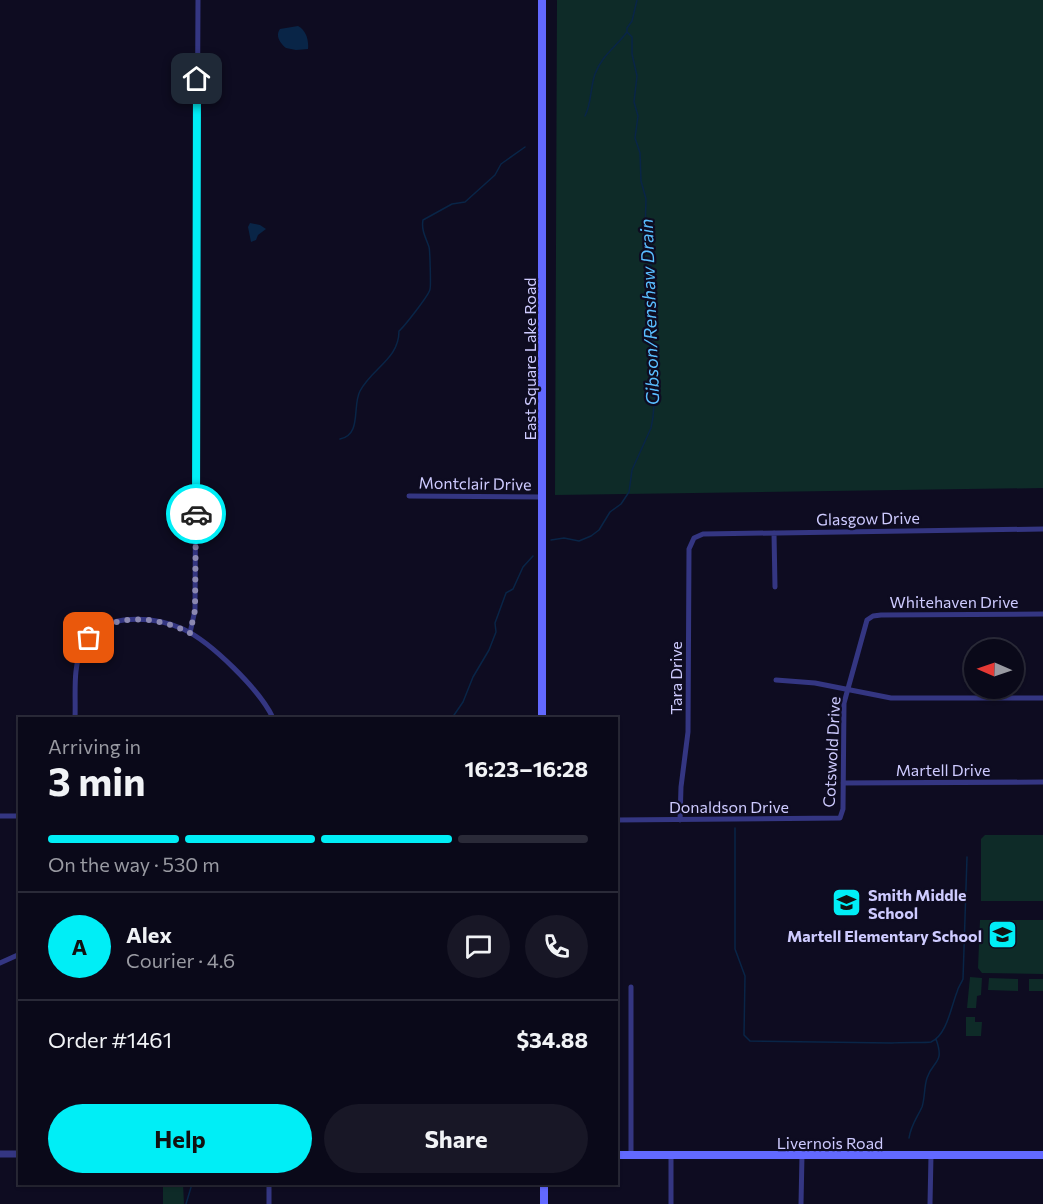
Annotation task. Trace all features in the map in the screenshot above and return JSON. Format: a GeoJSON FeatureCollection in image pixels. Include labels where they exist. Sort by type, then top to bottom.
{"type":"FeatureCollection","features":[{"type":"Feature","properties":{"kind":"main road","name":"East Square Lake Road"},"geometry":{"type":"LineString","coordinates":[[542,0],[542,717]]}},
{"type":"Feature","properties":{"kind":"main road","name":"Livernois Road"},"geometry":{"type":"LineString","coordinates":[[618,1155],[1043,1155]]}},
{"type":"Feature","properties":{"kind":"main road"},"geometry":{"type":"LineString","coordinates":[[544,1185],[544,1204]]}},
{"type":"Feature","properties":{"kind":"street"},"geometry":{"type":"LineString","coordinates":[[190,633],[195,610],[198,0]]}},
{"type":"Feature","properties":{"kind":"street","name":"Montclair Drive"},"geometry":{"type":"LineString","coordinates":[[409,496],[542,497]]}},
{"type":"Feature","properties":{"kind":"street","name":"Glasgow Drive"},"geometry":{"type":"LineString","coordinates":[[694,538],[703,534],[1043,529]]}},
{"type":"Feature","properties":{"kind":"street"},"geometry":{"type":"LineString","coordinates":[[774,533],[775,587]]}},
{"type":"Feature","properties":{"kind":"street","name":"Tara Drive"},"geometry":{"type":"LineString","coordinates":[[680,820],[681,787],[688,732],[689,549],[694,538]]}},
{"type":"Feature","properties":{"kind":"street","name":"Whitehaven Drive"},"geometry":{"type":"LineString","coordinates":[[867,620],[881,615],[1043,614]]}},
{"type":"Feature","properties":{"kind":"street"},"geometry":{"type":"LineString","coordinates":[[75,717],[76,668],[85,643],[95,631],[109,623],[136,619],[166,623],[200,639],[248,683],[272,717]]}},
{"type":"Feature","properties":{"kind":"street","name":"Cotswold Drive"},"geometry":{"type":"LineString","coordinates":[[842,817],[843,721],[848,690],[867,620]]}},
{"type":"Feature","properties":{"kind":"street"},"geometry":{"type":"LineString","coordinates":[[776,680],[815,683],[898,699],[1043,698]]}},
{"type":"Feature","properties":{"kind":"street","name":"Martell Drive"},"geometry":{"type":"LineString","coordinates":[[843,783],[1043,782]]}},
{"type":"Feature","properties":{"kind":"street"},"geometry":{"type":"LineString","coordinates":[[0,816],[18,816]]}},
{"type":"Feature","properties":{"kind":"street","name":"Donaldson Drive"},"geometry":{"type":"LineString","coordinates":[[618,820],[835,819],[842,817]]}},
{"type":"Feature","properties":{"kind":"street"},"geometry":{"type":"LineString","coordinates":[[0,963],[18,955]]}},
{"type":"Feature","properties":{"kind":"street"},"geometry":{"type":"LineString","coordinates":[[631,987],[632,1155]]}},
{"type":"Feature","properties":{"kind":"street"},"geometry":{"type":"LineString","coordinates":[[0,1154],[18,1154]]}},
{"type":"Feature","properties":{"kind":"street"},"geometry":{"type":"LineString","coordinates":[[671,1155],[671,1204]]}},
{"type":"Feature","properties":{"kind":"street"},"geometry":{"type":"LineString","coordinates":[[801,1204],[802,1155]]}},
{"type":"Feature","properties":{"kind":"street"},"geometry":{"type":"LineString","coordinates":[[930,1204],[931,1155]]}},
{"type":"Feature","properties":{"kind":"street"},"geometry":{"type":"LineString","coordinates":[[269,1185],[269,1204]]}},
{"type":"Feature","properties":{"kind":"green space"},"geometry":{"type":"Polygon","coordinates":[[[557,0],[1043,0],[1043,488],[555,495],[557,0]]]}},
{"type":"Feature","properties":{"kind":"green space"},"geometry":{"type":"Polygon","coordinates":[[[985,835],[1043,835],[1043,901],[981,901],[981,839],[985,835]]]}},
{"type":"Feature","properties":{"kind":"green space"},"geometry":{"type":"Polygon","coordinates":[[[980,920],[1043,920],[1043,974],[982,973],[978,968],[980,920]]]}},
{"type":"Feature","properties":{"kind":"green space"},"geometry":{"type":"Polygon","coordinates":[[[970,977],[982,978],[981,995],[977,996],[976,1008],[967,1008],[970,977]]]}},
{"type":"Feature","properties":{"kind":"green space"},"geometry":{"type":"Polygon","coordinates":[[[989,978],[1018,979],[1018,991],[988,990],[989,978]]]}},
{"type":"Feature","properties":{"kind":"green space"},"geometry":{"type":"Polygon","coordinates":[[[1029,979],[1043,979],[1043,991],[1029,991],[1029,979]]]}},
{"type":"Feature","properties":{"kind":"green space"},"geometry":{"type":"Polygon","coordinates":[[[966,1017],[975,1017],[975,1022],[982,1022],[981,1036],[966,1036],[966,1017]]]}},
{"type":"Feature","properties":{"kind":"green space"},"geometry":{"type":"Polygon","coordinates":[[[163,1185],[183,1185],[184,1204],[163,1204],[163,1185]]]}},
{"type":"Feature","properties":{"kind":"water"},"geometry":{"type":"Polygon","coordinates":[[[298,26],[306,36],[308,49],[286,48],[279,39],[280,29],[298,26]]]}},
{"type":"Feature","properties":{"kind":"water"},"geometry":{"type":"Polygon","coordinates":[[[250,223],[266,229],[251,242],[248,227],[250,223]]]}},
{"type":"Feature","properties":{"kind":"waterway"},"geometry":{"type":"LineString","coordinates":[[585,116],[598,67],[627,32],[637,0]]}},
{"type":"Feature","properties":{"kind":"waterway","name":"Gibson/Renshaw Drain"},"geometry":{"type":"LineString","coordinates":[[551,540],[564,538],[579,541],[591,536],[599,530],[610,512],[621,504],[629,492],[632,470],[651,428],[653,417],[655,391],[649,361],[654,350],[647,317],[651,298],[651,260],[645,233],[646,199],[641,181],[640,153],[635,138],[638,116],[634,102],[637,76],[632,54],[632,37],[627,32]]}},
{"type":"Feature","properties":{"kind":"waterway"},"geometry":{"type":"LineString","coordinates":[[340,439],[347,436],[354,426],[360,391],[395,349],[399,331],[429,292],[429,250],[423,231],[423,220],[452,204],[465,202],[495,175],[501,164],[525,147]]}},
{"type":"Feature","properties":{"kind":"waterway","name":"Gibson/Renshaw Drain"},"geometry":{"type":"LineString","coordinates":[[453,717],[463,702],[473,677],[489,650],[496,632],[495,623],[506,593],[513,589],[523,567],[533,556]]}},
{"type":"Feature","properties":{"kind":"waterway"},"geometry":{"type":"LineString","coordinates":[[735,828],[735,949],[745,976],[744,1035],[750,1041],[892,1043],[931,1042],[936,1038],[945,1027],[963,979],[967,857]]}},
{"type":"Feature","properties":{"kind":"waterway"},"geometry":{"type":"LineString","coordinates":[[909,1138],[922,1107],[929,1072],[939,1058],[936,1039]]}},
{"type":"Feature","properties":{"kind":"waterway","name":"Gibson/Renshaw Drain"},"geometry":{"type":"LineString","coordinates":[[186,1204],[192,1185]]}},
{"type":"Feature","properties":{"kind":"way so far"},"geometry":{"type":"LineString","coordinates":[[89,638],[102,626],[127,620],[166,623],[190,633],[195,610],[196,514]]}},
{"type":"Feature","properties":{"kind":"place","name":"Smith Middle School"},"geometry":{"type":"Point","coordinates":[847,903]}},
{"type":"Feature","properties":{"kind":"place","name":"Martell Elementary School"},"geometry":{"type":"Point","coordinates":[1003,935]}},
{"type":"Feature","properties":{"kind":"route"},"geometry":{"type":"LineString","coordinates":[[196,514],[197,79]]}}]}
